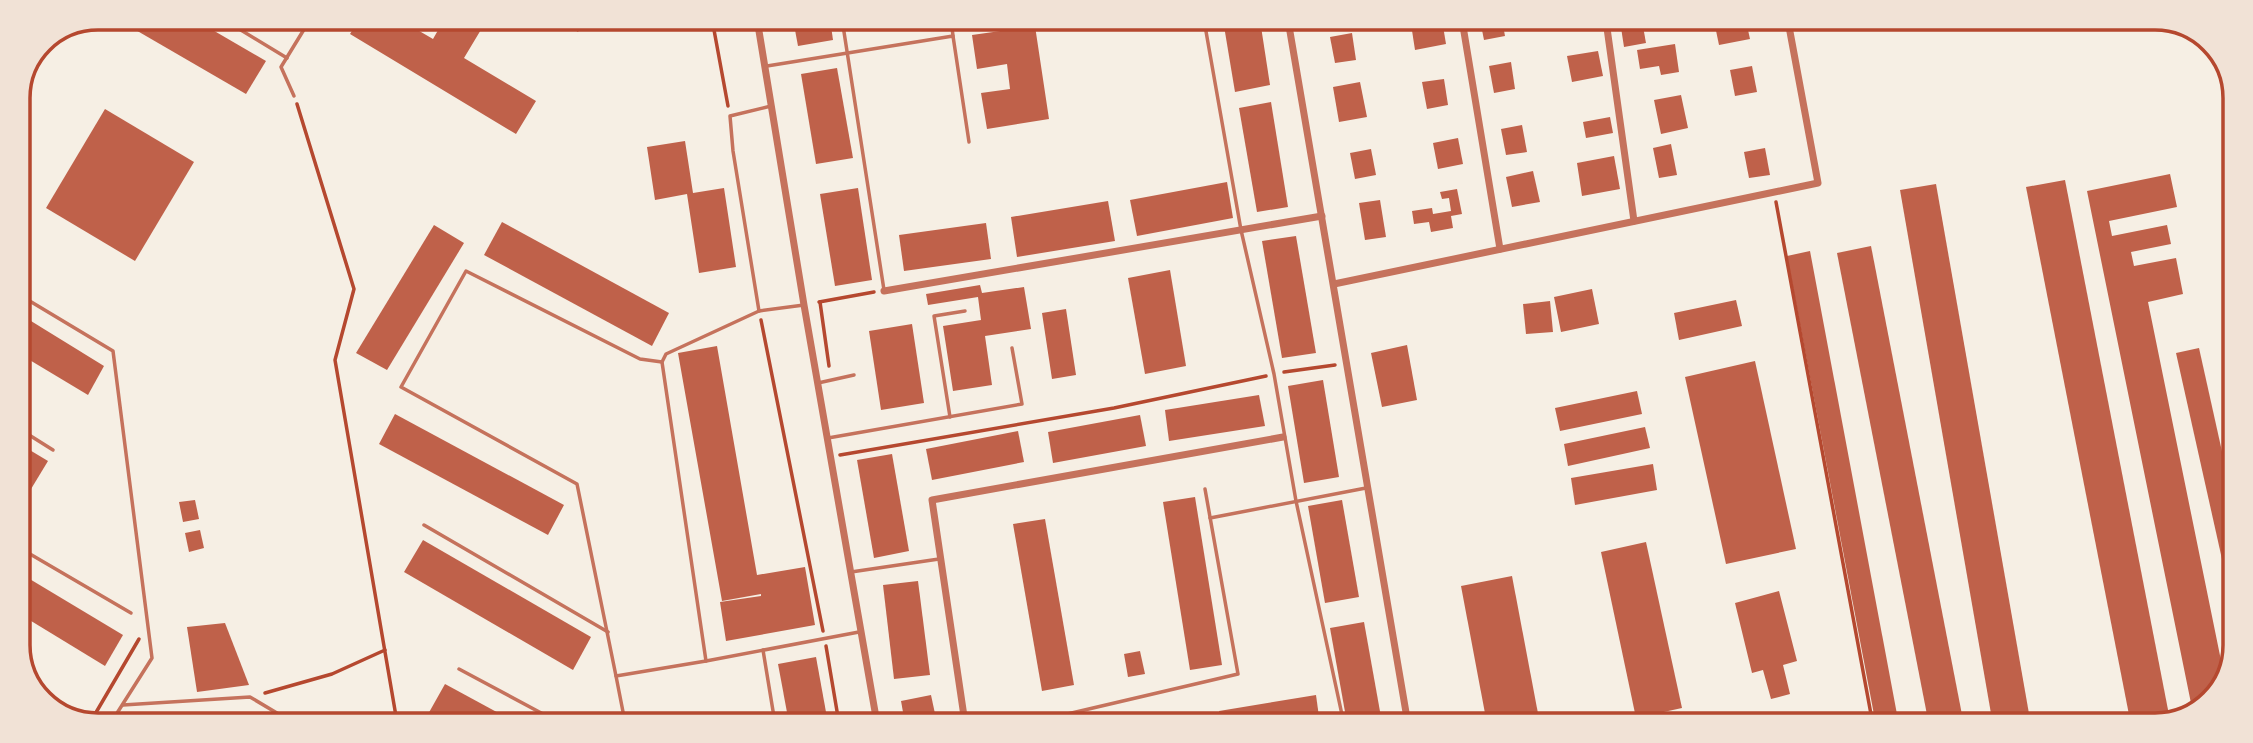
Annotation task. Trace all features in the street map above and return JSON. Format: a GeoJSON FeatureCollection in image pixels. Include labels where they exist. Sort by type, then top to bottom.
{"type":"FeatureCollection","features":[{"type":"Feature","properties":{"kind":"street"},"geometry":{"type":"LineString","coordinates":[[759,30],[875,713]]}},
{"type":"Feature","properties":{"kind":"street"},"geometry":{"type":"LineString","coordinates":[[1290,30],[1406,713]]}},
{"type":"Feature","properties":{"kind":"street"},"geometry":{"type":"LineString","coordinates":[[1464,30],[1500,249]]}},
{"type":"Feature","properties":{"kind":"street"},"geometry":{"type":"LineString","coordinates":[[1607,30],[1634,222]]}},
{"type":"Feature","properties":{"kind":"street"},"geometry":{"type":"LineString","coordinates":[[1334,284],[1818,183],[1790,30]]}},
{"type":"Feature","properties":{"kind":"street"},"geometry":{"type":"LineString","coordinates":[[884,291],[1322,216]]}},
{"type":"Feature","properties":{"kind":"street"},"geometry":{"type":"LineString","coordinates":[[964,713],[932,500],[1283,437]]}},
{"type":"Feature","properties":{"kind":"lane"},"geometry":{"type":"LineString","coordinates":[[240,30],[287,58]]}},
{"type":"Feature","properties":{"kind":"lane"},"geometry":{"type":"LineString","coordinates":[[294,96],[281,67],[304,30]]}},
{"type":"Feature","properties":{"kind":"lane"},"geometry":{"type":"LineString","coordinates":[[844,30],[884,291]]}},
{"type":"Feature","properties":{"kind":"lane"},"geometry":{"type":"LineString","coordinates":[[952,30],[969,142]]}},
{"type":"Feature","properties":{"kind":"lane"},"geometry":{"type":"LineString","coordinates":[[1206,30],[1241,230],[1274,374],[1283,437],[1342,713]]}},
{"type":"Feature","properties":{"kind":"lane"},"geometry":{"type":"LineString","coordinates":[[765,67],[953,36]]}},
{"type":"Feature","properties":{"kind":"lane"},"geometry":{"type":"LineString","coordinates":[[759,311],[733,152],[730,116],[771,106]]}},
{"type":"Feature","properties":{"kind":"lane"},"geometry":{"type":"LineString","coordinates":[[623,713],[577,484],[401,387],[466,271],[640,359],[662,362]]}},
{"type":"Feature","properties":{"kind":"lane"},"geometry":{"type":"LineString","coordinates":[[30,301],[113,351],[152,658],[118,713]]}},
{"type":"Feature","properties":{"kind":"lane"},"geometry":{"type":"LineString","coordinates":[[706,661],[662,362],[666,354],[759,311],[804,304]]}},
{"type":"Feature","properties":{"kind":"lane"},"geometry":{"type":"LineString","coordinates":[[950,416],[934,316],[965,311]]}},
{"type":"Feature","properties":{"kind":"lane"},"geometry":{"type":"LineString","coordinates":[[828,438],[1022,404],[1013,348]]}},
{"type":"Feature","properties":{"kind":"lane"},"geometry":{"type":"LineString","coordinates":[[818,383],[853,375]]}},
{"type":"Feature","properties":{"kind":"lane"},"geometry":{"type":"LineString","coordinates":[[30,435],[54,450]]}},
{"type":"Feature","properties":{"kind":"lane"},"geometry":{"type":"LineString","coordinates":[[1210,519],[1368,488]]}},
{"type":"Feature","properties":{"kind":"lane"},"geometry":{"type":"LineString","coordinates":[[1071,713],[1237,674],[1205,489]]}},
{"type":"Feature","properties":{"kind":"lane"},"geometry":{"type":"LineString","coordinates":[[424,525],[608,632]]}},
{"type":"Feature","properties":{"kind":"lane"},"geometry":{"type":"LineString","coordinates":[[30,554],[131,613]]}},
{"type":"Feature","properties":{"kind":"lane"},"geometry":{"type":"LineString","coordinates":[[851,572],[941,559]]}},
{"type":"Feature","properties":{"kind":"lane"},"geometry":{"type":"LineString","coordinates":[[616,676],[861,631]]}},
{"type":"Feature","properties":{"kind":"lane"},"geometry":{"type":"LineString","coordinates":[[762,650],[773,713]]}},
{"type":"Feature","properties":{"kind":"lane"},"geometry":{"type":"LineString","coordinates":[[459,669],[541,713]]}},
{"type":"Feature","properties":{"kind":"lane"},"geometry":{"type":"LineString","coordinates":[[123,705],[250,697],[277,713]]}},
{"type":"Feature","properties":{"kind":"path"},"geometry":{"type":"LineString","coordinates":[[714,30],[730,116]]}},
{"type":"Feature","properties":{"kind":"path"},"geometry":{"type":"LineString","coordinates":[[294,96],[354,289],[335,360],[395,713]]}},
{"type":"Feature","properties":{"kind":"path"},"geometry":{"type":"LineString","coordinates":[[1775,193],[1870,713]]}},
{"type":"Feature","properties":{"kind":"path"},"geometry":{"type":"LineString","coordinates":[[804,304],[884,291]]}},
{"type":"Feature","properties":{"kind":"path"},"geometry":{"type":"LineString","coordinates":[[759,311],[837,713]]}},
{"type":"Feature","properties":{"kind":"path"},"geometry":{"type":"LineString","coordinates":[[831,457],[1114,408],[1274,374],[1347,364]]}},
{"type":"Feature","properties":{"kind":"path"},"geometry":{"type":"LineString","coordinates":[[96,713],[148,625]]}},
{"type":"Feature","properties":{"kind":"path"},"geometry":{"type":"LineString","coordinates":[[250,697],[332,674],[384,650]]}},
{"type":"Feature","properties":{"kind":"building"},"geometry":{"type":"Polygon","coordinates":[[[136,30],[213,30],[266,61],[246,94],[136,30]]]}},
{"type":"Feature","properties":{"kind":"building"},"geometry":{"type":"Polygon","coordinates":[[[352,30],[418,30],[433,39],[438,30],[481,30],[464,58],[536,101],[516,134],[350,34],[352,30]]]}},
{"type":"Feature","properties":{"kind":"building"},"geometry":{"type":"Polygon","coordinates":[[[795,30],[832,30],[833,40],[798,46],[795,30]]]}},
{"type":"Feature","properties":{"kind":"building"},"geometry":{"type":"Polygon","coordinates":[[[1007,30],[1036,30],[1049,119],[987,129],[981,93],[1010,89],[1007,64],[977,69],[972,35],[1007,30]]]}},
{"type":"Feature","properties":{"kind":"building"},"geometry":{"type":"Polygon","coordinates":[[[1225,30],[1262,30],[1270,85],[1235,92],[1225,30]]]}},
{"type":"Feature","properties":{"kind":"building"},"geometry":{"type":"Polygon","coordinates":[[[1412,30],[1444,30],[1446,44],[1415,50],[1412,30]]]}},
{"type":"Feature","properties":{"kind":"building"},"geometry":{"type":"Polygon","coordinates":[[[1482,30],[1504,30],[1505,36],[1484,40],[1482,30]]]}},
{"type":"Feature","properties":{"kind":"building"},"geometry":{"type":"Polygon","coordinates":[[[1621,30],[1644,30],[1646,43],[1624,47],[1621,30]]]}},
{"type":"Feature","properties":{"kind":"building"},"geometry":{"type":"Polygon","coordinates":[[[1716,30],[1748,30],[1750,39],[1719,45],[1716,30]]]}},
{"type":"Feature","properties":{"kind":"building"},"geometry":{"type":"Polygon","coordinates":[[[1352,33],[1356,60],[1335,63],[1330,37],[1352,33]]]}},
{"type":"Feature","properties":{"kind":"building"},"geometry":{"type":"Polygon","coordinates":[[[1675,44],[1679,72],[1661,75],[1659,66],[1640,69],[1637,50],[1675,44]]]}},
{"type":"Feature","properties":{"kind":"building"},"geometry":{"type":"Polygon","coordinates":[[[1598,51],[1603,76],[1572,82],[1567,56],[1598,51]]]}},
{"type":"Feature","properties":{"kind":"building"},"geometry":{"type":"Polygon","coordinates":[[[1511,62],[1515,89],[1494,93],[1489,66],[1511,62]]]}},
{"type":"Feature","properties":{"kind":"building"},"geometry":{"type":"Polygon","coordinates":[[[1752,66],[1757,92],[1735,96],[1730,70],[1752,66]]]}},
{"type":"Feature","properties":{"kind":"building"},"geometry":{"type":"Polygon","coordinates":[[[837,68],[853,158],[816,164],[801,74],[837,68]]]}},
{"type":"Feature","properties":{"kind":"building"},"geometry":{"type":"Polygon","coordinates":[[[1444,79],[1448,105],[1427,109],[1422,82],[1444,79]]]}},
{"type":"Feature","properties":{"kind":"building"},"geometry":{"type":"Polygon","coordinates":[[[1360,82],[1367,117],[1339,122],[1333,87],[1360,82]]]}},
{"type":"Feature","properties":{"kind":"building"},"geometry":{"type":"Polygon","coordinates":[[[1681,95],[1688,128],[1661,134],[1654,100],[1681,95]]]}},
{"type":"Feature","properties":{"kind":"building"},"geometry":{"type":"Polygon","coordinates":[[[1271,102],[1288,207],[1257,212],[1239,108],[1271,102]]]}},
{"type":"Feature","properties":{"kind":"building"},"geometry":{"type":"Polygon","coordinates":[[[105,109],[194,162],[135,261],[46,208],[105,109]]]}},
{"type":"Feature","properties":{"kind":"building"},"geometry":{"type":"Polygon","coordinates":[[[1610,117],[1613,133],[1586,138],[1583,122],[1610,117]]]}},
{"type":"Feature","properties":{"kind":"building"},"geometry":{"type":"Polygon","coordinates":[[[1522,125],[1527,152],[1506,155],[1501,129],[1522,125]]]}},
{"type":"Feature","properties":{"kind":"building"},"geometry":{"type":"Polygon","coordinates":[[[1458,138],[1463,164],[1438,169],[1433,143],[1458,138]]]}},
{"type":"Feature","properties":{"kind":"building"},"geometry":{"type":"Polygon","coordinates":[[[685,141],[693,193],[724,188],[736,267],[699,273],[687,194],[655,200],[647,147],[685,141]]]}},
{"type":"Feature","properties":{"kind":"building"},"geometry":{"type":"Polygon","coordinates":[[[1671,144],[1677,175],[1659,178],[1653,148],[1671,144]]]}},
{"type":"Feature","properties":{"kind":"building"},"geometry":{"type":"Polygon","coordinates":[[[1765,148],[1770,175],[1749,178],[1744,152],[1765,148]]]}},
{"type":"Feature","properties":{"kind":"building"},"geometry":{"type":"Polygon","coordinates":[[[1371,149],[1376,175],[1355,179],[1350,153],[1371,149]]]}},
{"type":"Feature","properties":{"kind":"building"},"geometry":{"type":"Polygon","coordinates":[[[1614,156],[1620,189],[1582,196],[1577,163],[1614,156]]]}},
{"type":"Feature","properties":{"kind":"building"},"geometry":{"type":"Polygon","coordinates":[[[1533,171],[1540,202],[1512,207],[1506,177],[1533,171]]]}},
{"type":"Feature","properties":{"kind":"building"},"geometry":{"type":"Polygon","coordinates":[[[2170,174],[2177,207],[2109,221],[2112,236],[2167,225],[2171,244],[2131,252],[2134,266],[2176,258],[2183,294],[2148,302],[2221,662],[2212,683],[2191,703],[2087,191],[2170,174]]]}},
{"type":"Feature","properties":{"kind":"building"},"geometry":{"type":"Polygon","coordinates":[[[2065,180],[2168,712],[2129,713],[2026,187],[2065,180]]]}},
{"type":"Feature","properties":{"kind":"building"},"geometry":{"type":"Polygon","coordinates":[[[1227,182],[1233,218],[1137,236],[1130,200],[1227,182]]]}},
{"type":"Feature","properties":{"kind":"building"},"geometry":{"type":"Polygon","coordinates":[[[1936,184],[2029,713],[1991,713],[1900,190],[1936,184]]]}},
{"type":"Feature","properties":{"kind":"building"},"geometry":{"type":"Polygon","coordinates":[[[858,188],[872,280],[835,286],[820,194],[858,188]]]}},
{"type":"Feature","properties":{"kind":"building"},"geometry":{"type":"Polygon","coordinates":[[[1457,189],[1462,214],[1451,216],[1453,228],[1431,232],[1429,222],[1414,224],[1412,211],[1432,208],[1433,214],[1451,211],[1449,198],[1442,199],[1440,192],[1457,189]]]}},
{"type":"Feature","properties":{"kind":"building"},"geometry":{"type":"Polygon","coordinates":[[[1380,200],[1386,237],[1365,240],[1359,203],[1380,200]]]}},
{"type":"Feature","properties":{"kind":"building"},"geometry":{"type":"Polygon","coordinates":[[[1108,201],[1115,241],[1017,257],[1011,217],[1108,201]]]}},
{"type":"Feature","properties":{"kind":"building"},"geometry":{"type":"Polygon","coordinates":[[[502,222],[669,313],[652,346],[484,255],[502,222]]]}},
{"type":"Feature","properties":{"kind":"building"},"geometry":{"type":"Polygon","coordinates":[[[986,223],[991,259],[904,271],[899,235],[986,223]]]}},
{"type":"Feature","properties":{"kind":"building"},"geometry":{"type":"Polygon","coordinates":[[[434,225],[464,243],[387,370],[356,353],[434,225]]]}},
{"type":"Feature","properties":{"kind":"building"},"geometry":{"type":"Polygon","coordinates":[[[1296,236],[1316,353],[1282,358],[1262,241],[1296,236]]]}},
{"type":"Feature","properties":{"kind":"building"},"geometry":{"type":"Polygon","coordinates":[[[1871,246],[1962,713],[1927,713],[1837,253],[1871,246]]]}},
{"type":"Feature","properties":{"kind":"building"},"geometry":{"type":"Polygon","coordinates":[[[1810,251],[1897,713],[1874,713],[1787,256],[1810,251]]]}},
{"type":"Feature","properties":{"kind":"building"},"geometry":{"type":"Polygon","coordinates":[[[1170,270],[1186,366],[1145,374],[1128,278],[1170,270]]]}},
{"type":"Feature","properties":{"kind":"building"},"geometry":{"type":"Polygon","coordinates":[[[980,285],[982,293],[1024,287],[1031,329],[985,336],[992,385],[953,391],[943,326],[981,320],[978,297],[928,305],[926,294],[980,285]]]}},
{"type":"Feature","properties":{"kind":"building"},"geometry":{"type":"Polygon","coordinates":[[[1592,289],[1599,324],[1561,332],[1554,297],[1592,289]]]}},
{"type":"Feature","properties":{"kind":"building"},"geometry":{"type":"Polygon","coordinates":[[[1736,300],[1742,326],[1679,340],[1674,313],[1736,300]]]}},
{"type":"Feature","properties":{"kind":"building"},"geometry":{"type":"Polygon","coordinates":[[[1550,301],[1553,332],[1526,334],[1523,304],[1550,301]]]}},
{"type":"Feature","properties":{"kind":"building"},"geometry":{"type":"Polygon","coordinates":[[[1066,309],[1076,375],[1052,379],[1042,313],[1066,309]]]}},
{"type":"Feature","properties":{"kind":"building"},"geometry":{"type":"Polygon","coordinates":[[[30,320],[104,366],[88,395],[30,360],[30,320]]]}},
{"type":"Feature","properties":{"kind":"building"},"geometry":{"type":"Polygon","coordinates":[[[912,324],[924,403],[881,410],[869,331],[912,324]]]}},
{"type":"Feature","properties":{"kind":"building"},"geometry":{"type":"Polygon","coordinates":[[[1407,345],[1417,400],[1382,407],[1371,353],[1407,345]]]}},
{"type":"Feature","properties":{"kind":"building"},"geometry":{"type":"Polygon","coordinates":[[[717,346],[757,575],[805,567],[815,625],[726,641],[720,602],[761,594],[722,601],[678,353],[717,346]]]}},
{"type":"Feature","properties":{"kind":"building"},"geometry":{"type":"Polygon","coordinates":[[[2199,348],[2223,456],[2223,564],[2176,353],[2199,348]]]}},
{"type":"Feature","properties":{"kind":"building"},"geometry":{"type":"Polygon","coordinates":[[[1755,361],[1796,549],[1726,564],[1685,377],[1755,361]]]}},
{"type":"Feature","properties":{"kind":"building"},"geometry":{"type":"Polygon","coordinates":[[[1323,380],[1339,477],[1304,483],[1288,386],[1323,380]]]}},
{"type":"Feature","properties":{"kind":"building"},"geometry":{"type":"Polygon","coordinates":[[[1637,391],[1642,414],[1560,431],[1555,408],[1637,391]]]}},
{"type":"Feature","properties":{"kind":"building"},"geometry":{"type":"Polygon","coordinates":[[[1259,395],[1265,426],[1169,441],[1165,410],[1259,395]]]}},
{"type":"Feature","properties":{"kind":"building"},"geometry":{"type":"Polygon","coordinates":[[[395,414],[564,505],[548,535],[379,444],[395,414]]]}},
{"type":"Feature","properties":{"kind":"building"},"geometry":{"type":"Polygon","coordinates":[[[1140,415],[1146,446],[1053,463],[1048,432],[1140,415]]]}},
{"type":"Feature","properties":{"kind":"building"},"geometry":{"type":"Polygon","coordinates":[[[1645,427],[1650,448],[1568,466],[1564,444],[1645,427]]]}},
{"type":"Feature","properties":{"kind":"building"},"geometry":{"type":"Polygon","coordinates":[[[1018,431],[1024,462],[932,480],[926,449],[1018,431]]]}},
{"type":"Feature","properties":{"kind":"building"},"geometry":{"type":"Polygon","coordinates":[[[30,450],[48,461],[30,491],[30,450]]]}},
{"type":"Feature","properties":{"kind":"building"},"geometry":{"type":"Polygon","coordinates":[[[892,454],[909,551],[874,558],[857,460],[892,454]]]}},
{"type":"Feature","properties":{"kind":"building"},"geometry":{"type":"Polygon","coordinates":[[[1653,464],[1657,490],[1575,505],[1571,478],[1653,464]]]}},
{"type":"Feature","properties":{"kind":"building"},"geometry":{"type":"Polygon","coordinates":[[[1195,497],[1222,665],[1190,670],[1163,502],[1195,497]]]}},
{"type":"Feature","properties":{"kind":"building"},"geometry":{"type":"Polygon","coordinates":[[[195,500],[199,519],[183,522],[179,502],[195,500]]]}},
{"type":"Feature","properties":{"kind":"building"},"geometry":{"type":"Polygon","coordinates":[[[1342,500],[1359,597],[1325,603],[1308,506],[1342,500]]]}},
{"type":"Feature","properties":{"kind":"building"},"geometry":{"type":"Polygon","coordinates":[[[1045,519],[1074,685],[1042,691],[1013,524],[1045,519]]]}},
{"type":"Feature","properties":{"kind":"building"},"geometry":{"type":"Polygon","coordinates":[[[200,530],[204,548],[189,552],[185,533],[200,530]]]}},
{"type":"Feature","properties":{"kind":"building"},"geometry":{"type":"Polygon","coordinates":[[[423,540],[591,637],[573,670],[404,572],[423,540]]]}},
{"type":"Feature","properties":{"kind":"building"},"geometry":{"type":"Polygon","coordinates":[[[1646,542],[1682,708],[1659,713],[1635,713],[1601,552],[1646,542]]]}},
{"type":"Feature","properties":{"kind":"building"},"geometry":{"type":"Polygon","coordinates":[[[1512,576],[1538,713],[1485,713],[1461,586],[1512,576]]]}},
{"type":"Feature","properties":{"kind":"building"},"geometry":{"type":"Polygon","coordinates":[[[30,579],[123,635],[105,666],[30,620],[30,579]]]}},
{"type":"Feature","properties":{"kind":"building"},"geometry":{"type":"Polygon","coordinates":[[[918,581],[930,675],[894,679],[883,585],[918,581]]]}},
{"type":"Feature","properties":{"kind":"building"},"geometry":{"type":"Polygon","coordinates":[[[1779,591],[1797,661],[1783,665],[1790,694],[1771,699],[1763,670],[1752,673],[1735,603],[1779,591]]]}},
{"type":"Feature","properties":{"kind":"building"},"geometry":{"type":"Polygon","coordinates":[[[1364,622],[1380,713],[1345,713],[1330,628],[1364,622]]]}},
{"type":"Feature","properties":{"kind":"building"},"geometry":{"type":"Polygon","coordinates":[[[225,623],[249,685],[197,692],[187,627],[225,623]]]}},
{"type":"Feature","properties":{"kind":"building"},"geometry":{"type":"Polygon","coordinates":[[[1140,651],[1145,674],[1128,677],[1124,654],[1140,651]]]}},
{"type":"Feature","properties":{"kind":"building"},"geometry":{"type":"Polygon","coordinates":[[[816,657],[826,713],[787,713],[778,664],[816,657]]]}},
{"type":"Feature","properties":{"kind":"building"},"geometry":{"type":"Polygon","coordinates":[[[445,684],[498,713],[429,713],[445,684]]]}},
{"type":"Feature","properties":{"kind":"building"},"geometry":{"type":"Polygon","coordinates":[[[931,695],[935,713],[903,713],[901,701],[931,695]]]}},
{"type":"Feature","properties":{"kind":"building"},"geometry":{"type":"Polygon","coordinates":[[[1316,695],[1318,713],[1219,713],[1316,695]]]}}]}
